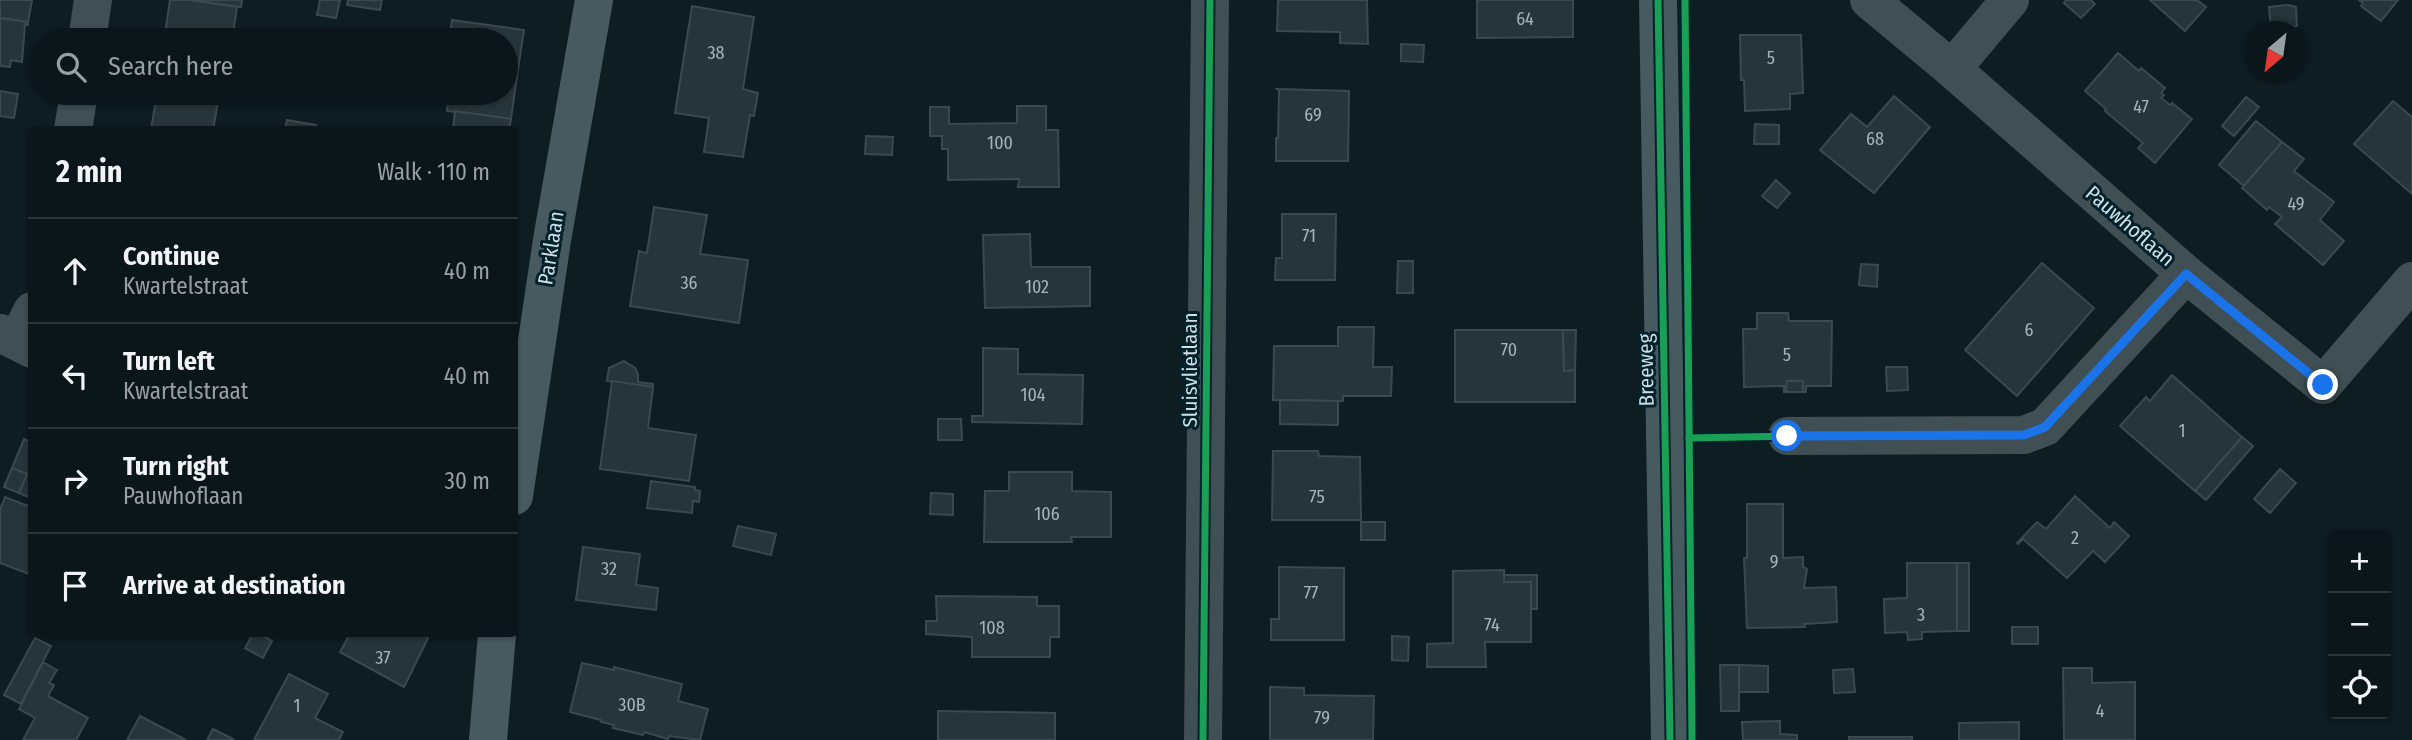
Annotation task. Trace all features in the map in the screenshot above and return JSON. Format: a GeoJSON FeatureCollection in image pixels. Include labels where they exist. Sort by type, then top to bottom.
{"type":"FeatureCollection","features":[{"type":"Feature","properties":{"kind":"street"},"geometry":{"type":"LineString","coordinates":[[89,28],[93,0]]}},
{"type":"Feature","properties":{"kind":"street","name":"Parklaan"},"geometry":{"type":"LineString","coordinates":[[518,469],[552,240],[594,0]]}},
{"type":"Feature","properties":{"kind":"street","name":"Sluisvlietlaan"},"geometry":{"type":"LineString","coordinates":[[1203,740],[1210,0]]}},
{"type":"Feature","properties":{"kind":"street","name":"Breeweg"},"geometry":{"type":"LineString","coordinates":[[1658,0],[1670,740]]}},
{"type":"Feature","properties":{"kind":"street","name":"Pauwhoflaan"},"geometry":{"type":"LineString","coordinates":[[1869,0],[2186,274],[2323,385],[2412,281]]}},
{"type":"Feature","properties":{"kind":"street"},"geometry":{"type":"LineString","coordinates":[[1952,69],[2010,0]]}},
{"type":"Feature","properties":{"kind":"street"},"geometry":{"type":"LineString","coordinates":[[74,126],[77,105]]}},
{"type":"Feature","properties":{"kind":"street"},"geometry":{"type":"LineString","coordinates":[[1787,436],[2024,435],[2035,432],[2045,427],[2186,274]]}},
{"type":"Feature","properties":{"kind":"street"},"geometry":{"type":"LineString","coordinates":[[488,740],[497,637]]}},
{"type":"Feature","properties":{"kind":"building"},"geometry":{"type":"Polygon","coordinates":[[[0,0],[32,0],[28,22],[0,18],[0,0]]]}},
{"type":"Feature","properties":{"kind":"building"},"geometry":{"type":"Polygon","coordinates":[[[170,0],[237,7],[234,28],[166,28],[170,0]]]}},
{"type":"Feature","properties":{"kind":"building"},"geometry":{"type":"Polygon","coordinates":[[[190,0],[242,0],[241,7],[190,0]]]}},
{"type":"Feature","properties":{"kind":"building"},"geometry":{"type":"Polygon","coordinates":[[[320,0],[340,0],[336,18],[317,15],[320,0]]]}},
{"type":"Feature","properties":{"kind":"building"},"geometry":{"type":"Polygon","coordinates":[[[348,0],[382,0],[380,10],[347,5],[348,0]]]}},
{"type":"Feature","properties":{"kind":"building"},"geometry":{"type":"Polygon","coordinates":[[[1278,0],[1367,0],[1368,44],[1340,43],[1340,32],[1277,31],[1278,0]]]}},
{"type":"Feature","properties":{"kind":"building"},"geometry":{"type":"Polygon","coordinates":[[[1477,0],[1573,0],[1573,37],[1477,38],[1477,0]]]}},
{"type":"Feature","properties":{"kind":"building"},"geometry":{"type":"Polygon","coordinates":[[[2066,0],[2091,0],[2095,4],[2081,18],[2064,3],[2066,0]]]}},
{"type":"Feature","properties":{"kind":"building"},"geometry":{"type":"Polygon","coordinates":[[[2150,0],[2197,0],[2206,7],[2185,31],[2150,0]]]}},
{"type":"Feature","properties":{"kind":"building"},"geometry":{"type":"Polygon","coordinates":[[[2359,0],[2398,0],[2381,21],[2361,6],[2363,3],[2359,0]]]}},
{"type":"Feature","properties":{"kind":"building"},"geometry":{"type":"Polygon","coordinates":[[[692,6],[754,17],[743,89],[758,93],[754,116],[750,115],[743,157],[704,152],[709,118],[675,113],[692,6]]]}},
{"type":"Feature","properties":{"kind":"building"},"geometry":{"type":"Polygon","coordinates":[[[2269,7],[2296,7],[2297,21],[2270,21],[2269,7]]]}},
{"type":"Feature","properties":{"kind":"building"},"geometry":{"type":"Polygon","coordinates":[[[0,18],[28,22],[28,25],[25,24],[22,62],[11,60],[10,67],[0,66],[0,18]]]}},
{"type":"Feature","properties":{"kind":"building"},"geometry":{"type":"Polygon","coordinates":[[[452,20],[510,28],[451,28],[452,20]]]}},
{"type":"Feature","properties":{"kind":"building"},"geometry":{"type":"Polygon","coordinates":[[[518,29],[524,30],[518,69],[518,29]]]}},
{"type":"Feature","properties":{"kind":"building"},"geometry":{"type":"Polygon","coordinates":[[[1740,35],[1801,35],[1803,93],[1790,94],[1790,109],[1745,111],[1740,35]]]}},
{"type":"Feature","properties":{"kind":"building"},"geometry":{"type":"Polygon","coordinates":[[[1401,44],[1424,45],[1423,62],[1401,61],[1401,44]]]}},
{"type":"Feature","properties":{"kind":"building"},"geometry":{"type":"Polygon","coordinates":[[[2118,53],[2165,88],[2161,98],[2192,119],[2155,163],[2138,148],[2143,143],[2085,91],[2118,53]]]}},
{"type":"Feature","properties":{"kind":"building"},"geometry":{"type":"Polygon","coordinates":[[[1277,89],[1349,91],[1348,161],[1276,161],[1277,89]]]}},
{"type":"Feature","properties":{"kind":"building"},"geometry":{"type":"Polygon","coordinates":[[[0,91],[18,94],[14,118],[0,116],[0,91]]]}},
{"type":"Feature","properties":{"kind":"building"},"geometry":{"type":"Polygon","coordinates":[[[1894,96],[1930,127],[1874,193],[1820,150],[1851,114],[1867,127],[1894,96]]]}},
{"type":"Feature","properties":{"kind":"building"},"geometry":{"type":"Polygon","coordinates":[[[2246,97],[2259,107],[2234,136],[2222,126],[2246,97]]]}},
{"type":"Feature","properties":{"kind":"building"},"geometry":{"type":"Polygon","coordinates":[[[2393,101],[2412,117],[2412,194],[2354,144],[2393,101]]]}},
{"type":"Feature","properties":{"kind":"building"},"geometry":{"type":"Polygon","coordinates":[[[155,105],[217,105],[214,126],[152,126],[155,105]]]}},
{"type":"Feature","properties":{"kind":"building"},"geometry":{"type":"Polygon","coordinates":[[[448,105],[513,105],[511,119],[447,111],[448,105]]]}},
{"type":"Feature","properties":{"kind":"building"},"geometry":{"type":"Polygon","coordinates":[[[1017,106],[1046,106],[1046,130],[1058,130],[1059,187],[1018,187],[1019,179],[948,180],[948,149],[942,149],[942,136],[930,136],[930,107],[949,107],[949,124],[1017,123],[1017,106]]]}},
{"type":"Feature","properties":{"kind":"building"},"geometry":{"type":"Polygon","coordinates":[[[455,111],[511,119],[510,126],[453,126],[455,111]]]}},
{"type":"Feature","properties":{"kind":"building"},"geometry":{"type":"Polygon","coordinates":[[[287,120],[316,125],[316,126],[286,126],[287,120]]]}},
{"type":"Feature","properties":{"kind":"building"},"geometry":{"type":"Polygon","coordinates":[[[2256,121],[2282,142],[2244,186],[2219,165],[2256,121]]]}},
{"type":"Feature","properties":{"kind":"building"},"geometry":{"type":"Polygon","coordinates":[[[1755,124],[1779,125],[1779,144],[1754,144],[1755,124]]]}},
{"type":"Feature","properties":{"kind":"building"},"geometry":{"type":"Polygon","coordinates":[[[866,136],[893,137],[892,155],[865,154],[866,136]]]}},
{"type":"Feature","properties":{"kind":"building"},"geometry":{"type":"Polygon","coordinates":[[[2282,142],[2304,159],[2294,171],[2334,202],[2320,220],[2344,241],[2323,265],[2275,224],[2282,217],[2269,207],[2267,210],[2242,188],[2282,142]]]}},
{"type":"Feature","properties":{"kind":"building"},"geometry":{"type":"Polygon","coordinates":[[[1776,180],[1790,193],[1777,208],[1762,196],[1776,180]]]}},
{"type":"Feature","properties":{"kind":"building"},"geometry":{"type":"Polygon","coordinates":[[[654,207],[707,215],[700,254],[748,260],[739,323],[630,306],[639,251],[647,253],[654,207]]]}},
{"type":"Feature","properties":{"kind":"building"},"geometry":{"type":"Polygon","coordinates":[[[1282,214],[1336,214],[1335,280],[1275,280],[1276,258],[1282,258],[1282,214]]]}},
{"type":"Feature","properties":{"kind":"building"},"geometry":{"type":"Polygon","coordinates":[[[1030,234],[1031,267],[1090,267],[1090,306],[985,308],[983,235],[1030,234]]]}},
{"type":"Feature","properties":{"kind":"building"},"geometry":{"type":"Polygon","coordinates":[[[1398,261],[1413,261],[1413,293],[1397,293],[1398,261]]]}},
{"type":"Feature","properties":{"kind":"building"},"geometry":{"type":"Polygon","coordinates":[[[2042,263],[2094,308],[2017,396],[1965,350],[2042,263]]]}},
{"type":"Feature","properties":{"kind":"building"},"geometry":{"type":"Polygon","coordinates":[[[1861,264],[1878,265],[1877,287],[1859,285],[1861,264]]]}},
{"type":"Feature","properties":{"kind":"building"},"geometry":{"type":"Polygon","coordinates":[[[1757,313],[1788,313],[1789,321],[1832,321],[1831,386],[1806,386],[1806,392],[1803,392],[1803,381],[1787,381],[1786,392],[1784,386],[1744,387],[1743,329],[1757,329],[1757,313]]]}},
{"type":"Feature","properties":{"kind":"building"},"geometry":{"type":"Polygon","coordinates":[[[1338,327],[1374,327],[1373,367],[1392,367],[1391,396],[1343,396],[1343,401],[1273,400],[1274,346],[1338,346],[1338,327]]]}},
{"type":"Feature","properties":{"kind":"building"},"geometry":{"type":"Polygon","coordinates":[[[1455,330],[1563,330],[1564,371],[1575,370],[1575,402],[1455,402],[1455,330]]]}},
{"type":"Feature","properties":{"kind":"building"},"geometry":{"type":"Polygon","coordinates":[[[1563,330],[1576,330],[1575,370],[1564,371],[1563,330]]]}},
{"type":"Feature","properties":{"kind":"building"},"geometry":{"type":"Polygon","coordinates":[[[983,348],[1018,349],[1018,374],[1083,375],[1082,424],[972,422],[972,416],[983,416],[983,348]]]}},
{"type":"Feature","properties":{"kind":"building"},"geometry":{"type":"Polygon","coordinates":[[[624,361],[635,368],[638,382],[653,384],[653,387],[607,381],[609,368],[624,361]]]}},
{"type":"Feature","properties":{"kind":"building"},"geometry":{"type":"Polygon","coordinates":[[[1886,367],[1907,367],[1908,390],[1887,391],[1886,367]]]}},
{"type":"Feature","properties":{"kind":"building"},"geometry":{"type":"Polygon","coordinates":[[[2172,375],[2242,437],[2195,491],[2120,426],[2146,397],[2150,401],[2172,375]]]}},
{"type":"Feature","properties":{"kind":"building"},"geometry":{"type":"Polygon","coordinates":[[[612,381],[653,387],[648,428],[696,435],[689,481],[600,469],[612,381]]]}},
{"type":"Feature","properties":{"kind":"building"},"geometry":{"type":"Polygon","coordinates":[[[1787,381],[1803,381],[1803,392],[1786,392],[1787,381]]]}},
{"type":"Feature","properties":{"kind":"building"},"geometry":{"type":"Polygon","coordinates":[[[1280,400],[1338,401],[1338,425],[1280,424],[1280,400]]]}},
{"type":"Feature","properties":{"kind":"building"},"geometry":{"type":"Polygon","coordinates":[[[938,419],[961,419],[962,440],[938,440],[938,419]]]}},
{"type":"Feature","properties":{"kind":"building"},"geometry":{"type":"Polygon","coordinates":[[[2242,437],[2253,446],[2206,500],[2195,491],[2242,437]]]}},
{"type":"Feature","properties":{"kind":"building"},"geometry":{"type":"Polygon","coordinates":[[[24,439],[28,441],[28,497],[19,493],[27,474],[12,468],[24,439]]]}},
{"type":"Feature","properties":{"kind":"building"},"geometry":{"type":"Polygon","coordinates":[[[1273,451],[1318,451],[1319,456],[1360,457],[1361,520],[1272,520],[1273,451]]]}},
{"type":"Feature","properties":{"kind":"building"},"geometry":{"type":"Polygon","coordinates":[[[12,468],[27,474],[19,493],[4,487],[12,468]]]}},
{"type":"Feature","properties":{"kind":"building"},"geometry":{"type":"Polygon","coordinates":[[[2280,469],[2296,483],[2270,513],[2254,499],[2280,469]]]}},
{"type":"Feature","properties":{"kind":"building"},"geometry":{"type":"Polygon","coordinates":[[[1009,472],[1072,472],[1072,491],[1111,492],[1111,537],[1071,537],[1072,542],[984,542],[985,491],[1009,491],[1009,472]]]}},
{"type":"Feature","properties":{"kind":"building"},"geometry":{"type":"Polygon","coordinates":[[[651,481],[695,487],[695,490],[700,491],[699,502],[693,501],[692,513],[647,508],[651,481]]]}},
{"type":"Feature","properties":{"kind":"building"},"geometry":{"type":"Polygon","coordinates":[[[931,493],[953,494],[953,515],[930,514],[931,493]]]}},
{"type":"Feature","properties":{"kind":"building"},"geometry":{"type":"Polygon","coordinates":[[[2075,496],[2110,528],[2114,522],[2129,536],[2105,562],[2093,551],[2067,578],[2023,539],[2017,543],[2037,522],[2046,529],[2075,496]]]}},
{"type":"Feature","properties":{"kind":"building"},"geometry":{"type":"Polygon","coordinates":[[[5,497],[28,506],[28,574],[0,563],[0,510],[5,497]]]}},
{"type":"Feature","properties":{"kind":"building"},"geometry":{"type":"Polygon","coordinates":[[[1747,504],[1783,504],[1783,558],[1803,557],[1803,567],[1807,569],[1804,588],[1836,587],[1837,622],[1804,624],[1805,627],[1747,628],[1744,558],[1747,558],[1747,504]]]}},
{"type":"Feature","properties":{"kind":"building"},"geometry":{"type":"Polygon","coordinates":[[[1361,522],[1385,522],[1385,540],[1361,540],[1361,522]]]}},
{"type":"Feature","properties":{"kind":"building"},"geometry":{"type":"Polygon","coordinates":[[[738,526],[776,534],[771,555],[733,546],[738,526]]]}},
{"type":"Feature","properties":{"kind":"building"},"geometry":{"type":"Polygon","coordinates":[[[583,547],[640,554],[636,585],[658,588],[656,610],[576,600],[583,547]]]}},
{"type":"Feature","properties":{"kind":"building"},"geometry":{"type":"Polygon","coordinates":[[[1907,563],[1957,563],[1957,631],[1922,632],[1922,639],[1908,640],[1907,632],[1885,633],[1884,599],[1907,598],[1907,563]]]}},
{"type":"Feature","properties":{"kind":"building"},"geometry":{"type":"Polygon","coordinates":[[[1957,563],[1969,563],[1969,631],[1957,631],[1957,563]]]}},
{"type":"Feature","properties":{"kind":"building"},"geometry":{"type":"Polygon","coordinates":[[[1279,567],[1344,568],[1344,640],[1271,640],[1271,619],[1279,619],[1279,567]]]}},
{"type":"Feature","properties":{"kind":"building"},"geometry":{"type":"Polygon","coordinates":[[[1504,570],[1504,582],[1531,582],[1531,642],[1485,642],[1486,667],[1427,667],[1427,644],[1453,643],[1453,571],[1504,570]]]}},
{"type":"Feature","properties":{"kind":"building"},"geometry":{"type":"Polygon","coordinates":[[[1504,575],[1537,575],[1537,609],[1531,609],[1531,582],[1504,582],[1504,575]]]}},
{"type":"Feature","properties":{"kind":"building"},"geometry":{"type":"Polygon","coordinates":[[[936,596],[1037,597],[1037,606],[1059,606],[1059,637],[1050,637],[1050,657],[972,657],[972,637],[926,634],[926,621],[937,621],[936,596]]]}},
{"type":"Feature","properties":{"kind":"building"},"geometry":{"type":"Polygon","coordinates":[[[2012,627],[2038,627],[2038,644],[2012,644],[2012,627]]]}},
{"type":"Feature","properties":{"kind":"building"},"geometry":{"type":"Polygon","coordinates":[[[1392,636],[1409,637],[1408,661],[1392,660],[1392,636]]]}},
{"type":"Feature","properties":{"kind":"building"},"geometry":{"type":"Polygon","coordinates":[[[251,637],[265,637],[272,641],[263,658],[245,648],[251,637]]]}},
{"type":"Feature","properties":{"kind":"building"},"geometry":{"type":"Polygon","coordinates":[[[348,637],[429,637],[404,687],[340,652],[348,637]]]}},
{"type":"Feature","properties":{"kind":"building"},"geometry":{"type":"Polygon","coordinates":[[[35,638],[51,646],[21,704],[4,695],[35,638]]]}},
{"type":"Feature","properties":{"kind":"building"},"geometry":{"type":"Polygon","coordinates":[[[43,662],[57,670],[49,683],[54,685],[48,696],[88,718],[76,740],[23,740],[35,718],[19,709],[43,662]]]}},
{"type":"Feature","properties":{"kind":"building"},"geometry":{"type":"Polygon","coordinates":[[[582,663],[614,670],[614,667],[682,684],[678,701],[708,709],[700,740],[669,736],[668,739],[644,732],[643,735],[613,728],[614,725],[601,720],[570,712],[582,663]]]}},
{"type":"Feature","properties":{"kind":"building"},"geometry":{"type":"Polygon","coordinates":[[[1720,665],[1739,665],[1739,711],[1721,711],[1720,665]]]}},
{"type":"Feature","properties":{"kind":"building"},"geometry":{"type":"Polygon","coordinates":[[[1739,665],[1768,666],[1768,692],[1739,692],[1739,665]]]}},
{"type":"Feature","properties":{"kind":"building"},"geometry":{"type":"Polygon","coordinates":[[[2063,668],[2092,668],[2092,683],[2135,682],[2135,740],[2064,740],[2063,668]]]}},
{"type":"Feature","properties":{"kind":"building"},"geometry":{"type":"Polygon","coordinates":[[[1853,669],[1855,692],[1834,693],[1833,670],[1853,669]]]}},
{"type":"Feature","properties":{"kind":"building"},"geometry":{"type":"Polygon","coordinates":[[[289,674],[328,694],[315,718],[343,732],[339,740],[254,740],[289,674]]]}},
{"type":"Feature","properties":{"kind":"building"},"geometry":{"type":"Polygon","coordinates":[[[1270,687],[1304,688],[1304,695],[1374,696],[1373,740],[1270,740],[1270,687]]]}},
{"type":"Feature","properties":{"kind":"building"},"geometry":{"type":"Polygon","coordinates":[[[938,711],[1055,713],[1055,740],[938,740],[938,711]]]}},
{"type":"Feature","properties":{"kind":"building"},"geometry":{"type":"Polygon","coordinates":[[[140,716],[186,740],[127,740],[140,716]]]}},
{"type":"Feature","properties":{"kind":"building"},"geometry":{"type":"Polygon","coordinates":[[[1780,721],[1780,734],[1797,735],[1797,740],[1743,740],[1742,722],[1780,721]]]}},
{"type":"Feature","properties":{"kind":"building"},"geometry":{"type":"Polygon","coordinates":[[[2019,722],[2019,740],[1959,740],[1959,723],[2019,722]]]}},
{"type":"Feature","properties":{"kind":"building"},"geometry":{"type":"Polygon","coordinates":[[[213,729],[233,739],[207,740],[213,729]]]}},
{"type":"Feature","properties":{"kind":"building"},"geometry":{"type":"Polygon","coordinates":[[[1849,737],[1912,737],[1912,740],[1849,740],[1849,737]]]}},
{"type":"Feature","properties":{"kind":"cycle path"},"geometry":{"type":"LineString","coordinates":[[1203,740],[1210,0]]}},
{"type":"Feature","properties":{"kind":"cycle path"},"geometry":{"type":"LineString","coordinates":[[1658,0],[1670,740]]}},
{"type":"Feature","properties":{"kind":"cycle path"},"geometry":{"type":"LineString","coordinates":[[1685,0],[1692,740]]}},
{"type":"Feature","properties":{"kind":"cycle path"},"geometry":{"type":"LineString","coordinates":[[1689,438],[1787,436]]}},
{"type":"Feature","properties":{"kind":"route"},"geometry":{"type":"LineString","coordinates":[[1787,436],[2024,435],[2035,432],[2045,427],[2186,274],[2323,385]]}}]}
